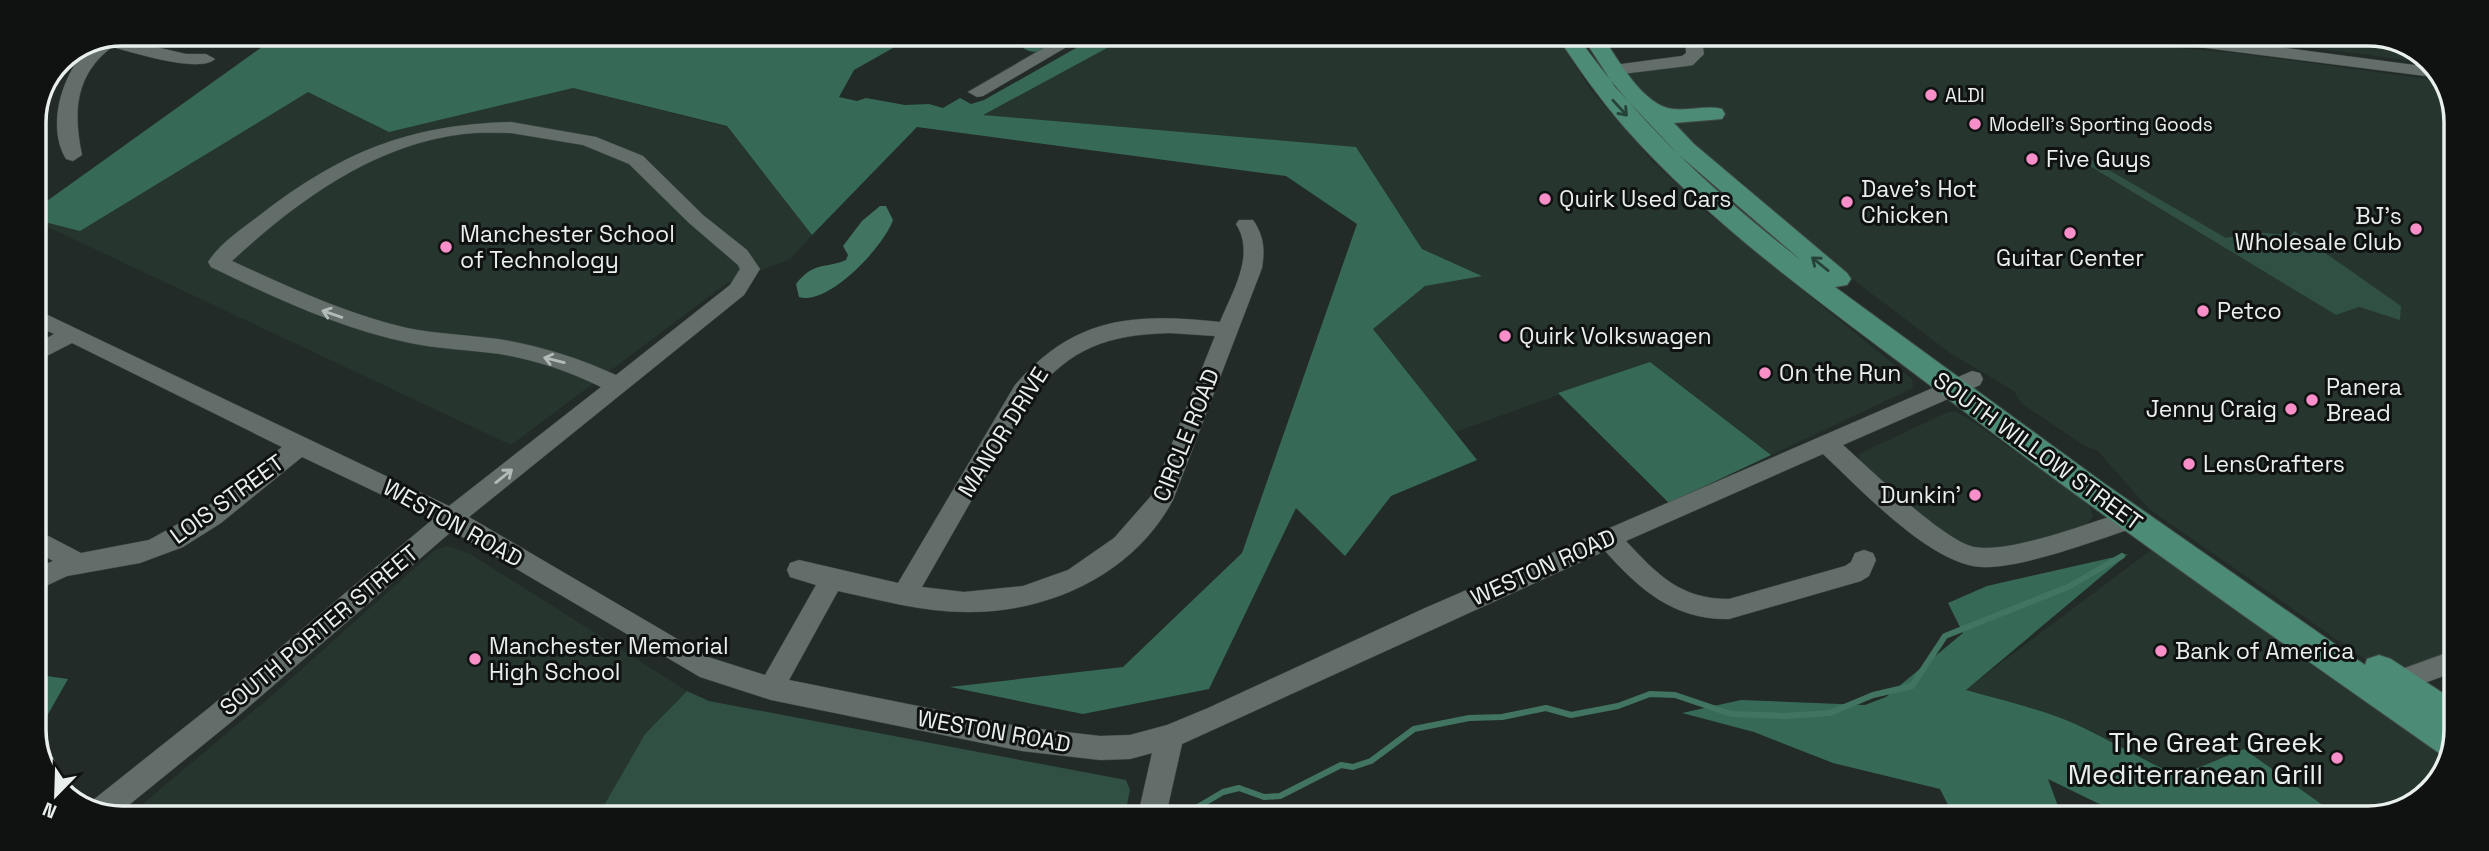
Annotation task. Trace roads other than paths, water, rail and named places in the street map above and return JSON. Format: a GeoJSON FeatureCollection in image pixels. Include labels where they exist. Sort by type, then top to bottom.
{"type":"FeatureCollection","features":[{"type":"Feature","properties":{"kind":"main road","name":"SOUTH WILLOW STREET"},"geometry":{"type":"LineString","coordinates":[[1574,46],[1612,99],[1689,182],[1804,276],[2174,527],[2387,685],[2443,735]]}},
{"type":"Feature","properties":{"kind":"main road","name":"SOUTH WILLOW STREET"},"geometry":{"type":"LineString","coordinates":[[1598,46],[1614,70],[1642,103],[1709,170],[1961,384],[2131,519],[2387,685],[2444,713]]}},
{"type":"Feature","properties":{"kind":"main road"},"geometry":{"type":"LineString","coordinates":[[1642,103],[1655,112],[1674,116],[1723,118],[1699,144],[1701,158],[1709,170]]}},
{"type":"Feature","properties":{"kind":"street"},"geometry":{"type":"LineString","coordinates":[[132,46],[186,59],[206,59]]}},
{"type":"Feature","properties":{"kind":"street"},"geometry":{"type":"LineString","coordinates":[[977,92],[1059,46]]}},
{"type":"Feature","properties":{"kind":"street"},"geometry":{"type":"LineString","coordinates":[[1614,70],[1687,61],[1695,54],[1694,46]]}},
{"type":"Feature","properties":{"kind":"street"},"geometry":{"type":"LineString","coordinates":[[2229,46],[2424,71]]}},
{"type":"Feature","properties":{"kind":"street"},"geometry":{"type":"LineString","coordinates":[[73,155],[67,124],[71,89],[85,60],[96,50]]}},
{"type":"Feature","properties":{"kind":"street","name":"SOUTH PORTER STREET"},"geometry":{"type":"LineString","coordinates":[[109,804],[220,715],[451,518],[737,290],[750,269],[746,259],[716,238],[641,165],[619,151],[596,143],[524,128],[481,127],[440,131],[403,141],[372,154],[284,205],[218,262],[298,301],[346,319],[412,336],[511,349],[567,363],[617,385]]}},
{"type":"Feature","properties":{"kind":"street","name":"CIRCLE ROAD"},"geometry":{"type":"LineString","coordinates":[[799,570],[905,594],[964,602],[1016,597],[1074,579],[1097,567],[1140,532],[1161,500],[1252,268],[1256,249],[1252,233],[1246,225]]}},
{"type":"Feature","properties":{"kind":"street","name":"WESTON ROAD"},"geometry":{"type":"LineString","coordinates":[[46,322],[451,518],[680,656],[721,674],[771,688],[1064,746],[1130,747],[1170,736],[1609,538],[1961,384]]}},
{"type":"Feature","properties":{"kind":"street","name":"MANOR DRIVE"},"geometry":{"type":"LineString","coordinates":[[905,594],[1023,391],[1047,361],[1076,343],[1135,326],[1164,324],[1228,330]]}},
{"type":"Feature","properties":{"kind":"street"},"geometry":{"type":"LineString","coordinates":[[46,348],[71,334]]}},
{"type":"Feature","properties":{"kind":"street"},"geometry":{"type":"LineString","coordinates":[[1826,443],[1916,522],[1946,545],[1972,557],[1997,558],[2131,519]]}},
{"type":"Feature","properties":{"kind":"street","name":"LOIS STREET"},"geometry":{"type":"LineString","coordinates":[[46,576],[75,562],[112,560],[136,555],[177,539],[300,446]]}},
{"type":"Feature","properties":{"kind":"street"},"geometry":{"type":"LineString","coordinates":[[1609,538],[1661,592],[1685,604],[1711,610],[1730,609],[1852,574],[1860,569],[1864,560]]}},
{"type":"Feature","properties":{"kind":"street"},"geometry":{"type":"LineString","coordinates":[[46,545],[75,562]]}},
{"type":"Feature","properties":{"kind":"street"},"geometry":{"type":"LineString","coordinates":[[771,688],[832,579]]}},
{"type":"Feature","properties":{"kind":"street"},"geometry":{"type":"LineString","coordinates":[[2387,685],[2444,665]]}},
{"type":"Feature","properties":{"kind":"street"},"geometry":{"type":"LineString","coordinates":[[1154,806],[1170,736]]}},
{"type":"Feature","properties":{"kind":"waterway"},"geometry":{"type":"LineString","coordinates":[[1199,806],[1223,792],[1239,788],[1264,797],[1280,796],[1341,765],[1353,767],[1371,761],[1414,729],[1469,718],[1502,717],[1546,708],[1571,715],[1618,706],[1650,694],[1675,695],[1731,714],[1784,716],[1830,713],[1873,695],[1912,686],[1945,636],[2068,587],[2122,556]]}},
{"type":"Feature","properties":{"kind":"place","name":"ALDI"},"geometry":{"type":"Point","coordinates":[1931,95]}},
{"type":"Feature","properties":{"kind":"place","name":"Modell's Sporting Goods"},"geometry":{"type":"Point","coordinates":[1975,124]}},
{"type":"Feature","properties":{"kind":"place","name":"Five Guys"},"geometry":{"type":"Point","coordinates":[2032,159]}},
{"type":"Feature","properties":{"kind":"place","name":"Quirk Used Cars"},"geometry":{"type":"Point","coordinates":[1545,199]}},
{"type":"Feature","properties":{"kind":"place","name":"Dave's Hot Chicken"},"geometry":{"type":"Point","coordinates":[1847,202]}},
{"type":"Feature","properties":{"kind":"place","name":"BJ's Wholesale Club"},"geometry":{"type":"Point","coordinates":[2416,229]}},
{"type":"Feature","properties":{"kind":"place","name":"Guitar Center"},"geometry":{"type":"Point","coordinates":[2070,233]}},
{"type":"Feature","properties":{"kind":"place","name":"Manchester School of Technology"},"geometry":{"type":"Point","coordinates":[446,247]}},
{"type":"Feature","properties":{"kind":"place","name":"Petco"},"geometry":{"type":"Point","coordinates":[2203,311]}},
{"type":"Feature","properties":{"kind":"place","name":"Quirk Volkswagen"},"geometry":{"type":"Point","coordinates":[1505,336]}},
{"type":"Feature","properties":{"kind":"place","name":"On the Run"},"geometry":{"type":"Point","coordinates":[1765,373]}},
{"type":"Feature","properties":{"kind":"place","name":"Panera Bread"},"geometry":{"type":"Point","coordinates":[2312,400]}},
{"type":"Feature","properties":{"kind":"place","name":"Jenny Craig"},"geometry":{"type":"Point","coordinates":[2291,409]}},
{"type":"Feature","properties":{"kind":"place","name":"LensCrafters"},"geometry":{"type":"Point","coordinates":[2189,464]}},
{"type":"Feature","properties":{"kind":"place","name":"Dunkin'"},"geometry":{"type":"Point","coordinates":[1975,495]}},
{"type":"Feature","properties":{"kind":"place","name":"Bank of America"},"geometry":{"type":"Point","coordinates":[2161,651]}},
{"type":"Feature","properties":{"kind":"place","name":"Manchester Memorial High School"},"geometry":{"type":"Point","coordinates":[475,659]}},
{"type":"Feature","properties":{"kind":"place","name":"The Great Greek Mediterranean Grill"},"geometry":{"type":"Point","coordinates":[2337,758]}}]}
